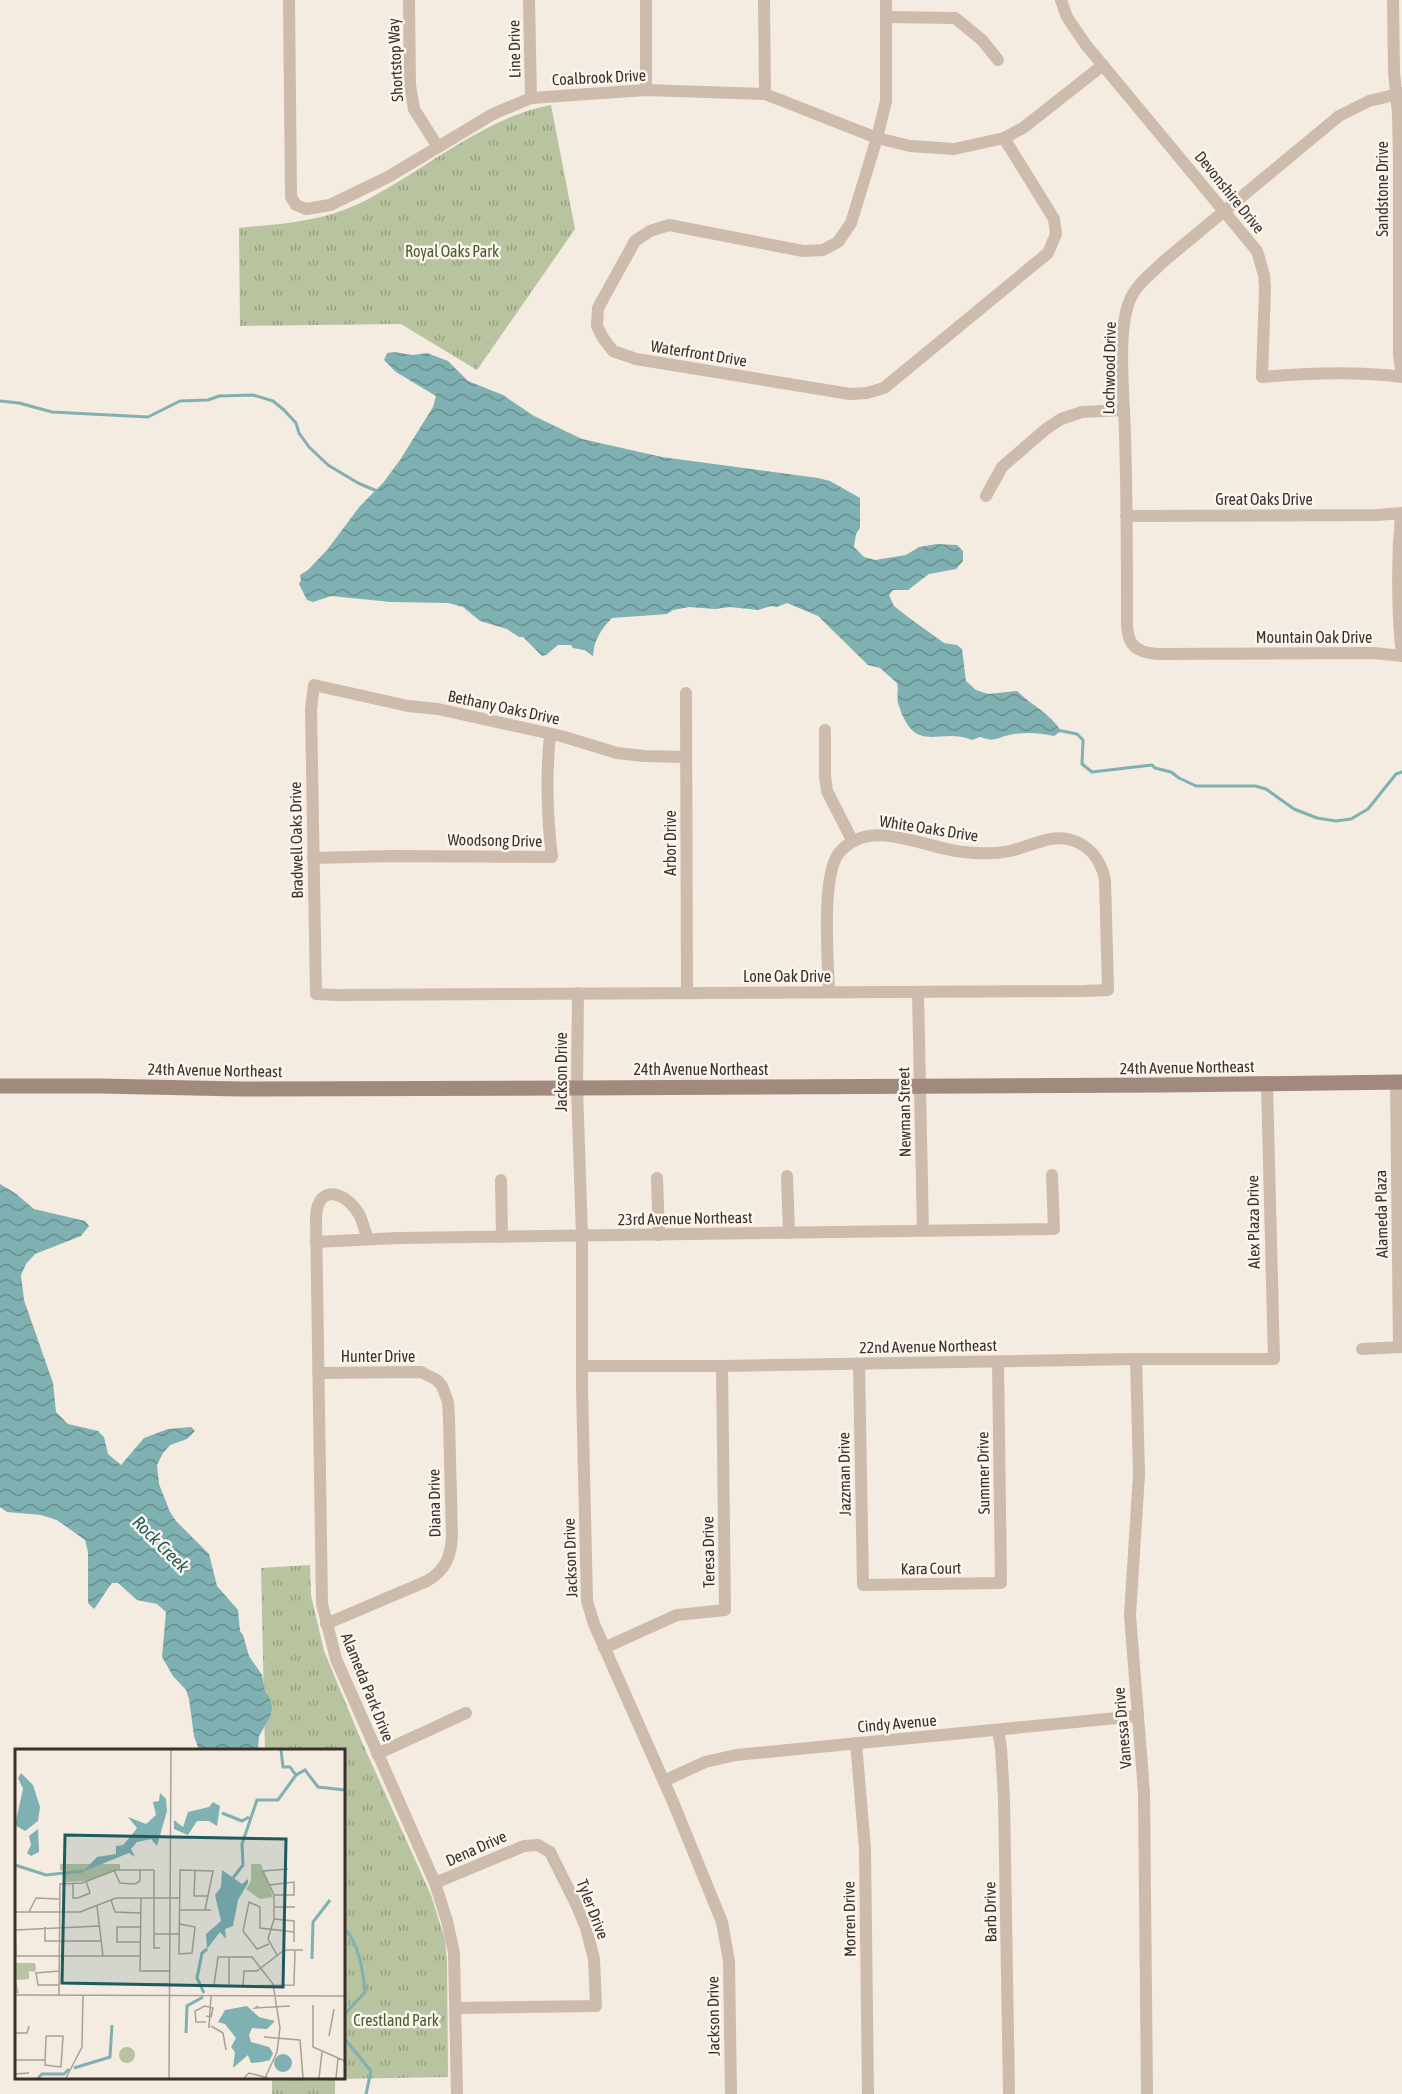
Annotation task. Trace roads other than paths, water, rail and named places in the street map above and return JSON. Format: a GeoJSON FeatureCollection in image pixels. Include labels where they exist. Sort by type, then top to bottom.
{"type":"FeatureCollection","features":[{"type":"Feature","properties":{"kind":"street","name":"Coalbrook Drive"},"geometry":{"type":"LineString","coordinates":[[289,0],[291,197],[296,205],[306,209],[330,205],[388,177],[494,114],[531,98],[646,90],[765,94],[877,138],[910,146],[954,148],[1004,138],[1023,128],[1103,65]]}},
{"type":"Feature","properties":{"kind":"street","name":"Shortstop Way"},"geometry":{"type":"LineString","coordinates":[[409,0],[410,85],[414,109],[438,147]]}},
{"type":"Feature","properties":{"kind":"street","name":"Line Drive"},"geometry":{"type":"LineString","coordinates":[[529,0],[531,98]]}},
{"type":"Feature","properties":{"kind":"street"},"geometry":{"type":"LineString","coordinates":[[646,0],[646,90]]}},
{"type":"Feature","properties":{"kind":"street"},"geometry":{"type":"LineString","coordinates":[[764,0],[765,94]]}},
{"type":"Feature","properties":{"kind":"street","name":"Waterfront Drive"},"geometry":{"type":"LineString","coordinates":[[886,0],[886,101],[851,223],[838,242],[823,250],[803,251],[669,225],[650,231],[635,241],[598,308],[597,326],[613,351],[636,360],[850,394],[867,393],[884,388],[1048,253],[1056,234],[1053,219],[1004,138]]}},
{"type":"Feature","properties":{"kind":"street","name":"Devonshire Drive"},"geometry":{"type":"LineString","coordinates":[[1061,0],[1067,17],[1103,65],[1257,251],[1264,288],[1262,377],[1381,375],[1402,378]]}},
{"type":"Feature","properties":{"kind":"street","name":"Sandstone Drive"},"geometry":{"type":"LineString","coordinates":[[1393,0],[1400,94],[1399,354],[1402,378]]}},
{"type":"Feature","properties":{"kind":"street"},"geometry":{"type":"LineString","coordinates":[[886,17],[955,18],[982,40],[998,60]]}},
{"type":"Feature","properties":{"kind":"street","name":"Lochwood Drive"},"geometry":{"type":"LineString","coordinates":[[1128,634],[1124,328],[1129,301],[1141,284],[1164,261],[1339,116],[1369,101],[1400,94]]}},
{"type":"Feature","properties":{"kind":"street"},"geometry":{"type":"LineString","coordinates":[[986,496],[1002,467],[1061,419],[1082,412],[1124,410]]}},
{"type":"Feature","properties":{"kind":"street","name":"Great Oaks Drive"},"geometry":{"type":"LineString","coordinates":[[1126,516],[1401,513]]}},
{"type":"Feature","properties":{"kind":"street","name":"Mountain Oak Drive"},"geometry":{"type":"LineString","coordinates":[[1128,634],[1136,649],[1156,654],[1374,653],[1402,656],[1399,630],[1398,542],[1401,513]]}},
{"type":"Feature","properties":{"kind":"street","name":"Bethany Oaks Drive"},"geometry":{"type":"LineString","coordinates":[[314,685],[550,734],[617,753],[686,757]]}},
{"type":"Feature","properties":{"kind":"street","name":"Bradwell Oaks Drive"},"geometry":{"type":"LineString","coordinates":[[314,685],[311,709],[316,994]]}},
{"type":"Feature","properties":{"kind":"street","name":"Arbor Drive"},"geometry":{"type":"LineString","coordinates":[[686,693],[687,993]]}},
{"type":"Feature","properties":{"kind":"street"},"geometry":{"type":"LineString","coordinates":[[825,730],[827,791],[852,840],[838,854],[833,863],[829,881],[828,992]]}},
{"type":"Feature","properties":{"kind":"street","name":"Woodsong Drive"},"geometry":{"type":"LineString","coordinates":[[313,858],[552,857],[548,796],[550,734]]}},
{"type":"Feature","properties":{"kind":"street","name":"White Oaks Drive"},"geometry":{"type":"LineString","coordinates":[[852,840],[884,835],[962,852],[987,854],[1013,850],[1058,838],[1086,847]]}},
{"type":"Feature","properties":{"kind":"street","name":"Lone Oak Drive"},"geometry":{"type":"LineString","coordinates":[[316,994],[1108,990],[1105,880],[1101,865],[1086,847]]}},
{"type":"Feature","properties":{"kind":"street","name":"Newman Street"},"geometry":{"type":"LineString","coordinates":[[918,992],[923,1231]]}},
{"type":"Feature","properties":{"kind":"street","name":"Jackson Drive"},"geometry":{"type":"LineString","coordinates":[[578,993],[577,1088],[582,1236],[582,1366],[587,1594],[592,1618],[604,1648],[718,1906],[729,1961],[731,2094]]}},
{"type":"Feature","properties":{"kind":"street","name":"24th Avenue Northeast"},"geometry":{"type":"LineString","coordinates":[[0,1086],[240,1089],[1399,1082]]}},
{"type":"Feature","properties":{"kind":"street","name":"Alameda Plaza"},"geometry":{"type":"LineString","coordinates":[[1362,1349],[1401,1346],[1399,1082]]}},
{"type":"Feature","properties":{"kind":"street","name":"Alex Plaza Drive"},"geometry":{"type":"LineString","coordinates":[[1267,1084],[1274,1359]]}},
{"type":"Feature","properties":{"kind":"street","name":"23rd Avenue Northeast"},"geometry":{"type":"LineString","coordinates":[[316,1242],[368,1239],[1054,1229],[1053,1175]]}},
{"type":"Feature","properties":{"kind":"street"},"geometry":{"type":"LineString","coordinates":[[787,1176],[789,1233]]}},
{"type":"Feature","properties":{"kind":"street"},"geometry":{"type":"LineString","coordinates":[[657,1178],[659,1235]]}},
{"type":"Feature","properties":{"kind":"street"},"geometry":{"type":"LineString","coordinates":[[501,1180],[502,1237]]}},
{"type":"Feature","properties":{"kind":"street","name":"Alameda Park Drive"},"geometry":{"type":"LineString","coordinates":[[368,1239],[359,1215],[352,1206],[338,1196],[327,1194],[322,1196],[316,1206],[321,1589],[326,1624],[336,1659],[435,1884],[452,1939],[456,2008],[456,2094]]}},
{"type":"Feature","properties":{"kind":"street","name":"Vanessa Drive"},"geometry":{"type":"LineString","coordinates":[[1136,1359],[1139,1474],[1130,1615],[1144,1792],[1147,2094]]}},
{"type":"Feature","properties":{"kind":"street","name":"22nd Avenue Northeast"},"geometry":{"type":"LineString","coordinates":[[582,1366],[1274,1359]]}},
{"type":"Feature","properties":{"kind":"street","name":"Summer Drive"},"geometry":{"type":"LineString","coordinates":[[998,1362],[1001,1583]]}},
{"type":"Feature","properties":{"kind":"street","name":"Jazzman Drive"},"geometry":{"type":"LineString","coordinates":[[859,1364],[863,1585]]}},
{"type":"Feature","properties":{"kind":"street","name":"Teresa Drive"},"geometry":{"type":"LineString","coordinates":[[604,1648],[677,1615],[724,1610],[722,1366]]}},
{"type":"Feature","properties":{"kind":"street","name":"Hunter Drive"},"geometry":{"type":"LineString","coordinates":[[318,1372],[421,1372],[437,1380]]}},
{"type":"Feature","properties":{"kind":"street","name":"Diana Drive"},"geometry":{"type":"LineString","coordinates":[[326,1624],[427,1581],[446,1564],[452,1536],[449,1420],[447,1394],[437,1380]]}},
{"type":"Feature","properties":{"kind":"street","name":"Kara Court"},"geometry":{"type":"LineString","coordinates":[[863,1585],[1001,1583]]}},
{"type":"Feature","properties":{"kind":"street"},"geometry":{"type":"LineString","coordinates":[[377,1754],[466,1713]]}},
{"type":"Feature","properties":{"kind":"street","name":"Cindy Avenue"},"geometry":{"type":"LineString","coordinates":[[664,1781],[719,1758],[1138,1716]]}},
{"type":"Feature","properties":{"kind":"street","name":"Barb Drive"},"geometry":{"type":"LineString","coordinates":[[998,1730],[1004,1798],[1009,2094]]}},
{"type":"Feature","properties":{"kind":"street","name":"Morren Drive"},"geometry":{"type":"LineString","coordinates":[[856,1743],[865,1850],[868,2094]]}},
{"type":"Feature","properties":{"kind":"street","name":"Dena Drive"},"geometry":{"type":"LineString","coordinates":[[435,1884],[531,1844]]}},
{"type":"Feature","properties":{"kind":"street","name":"Tyler Drive"},"geometry":{"type":"LineString","coordinates":[[456,2008],[596,2006],[594,1959],[586,1929],[550,1852],[544,1846],[531,1844]]}},
{"type":"Feature","properties":{"kind":"water"},"geometry":{"type":"Polygon","coordinates":[[[387,353],[413,355],[427,353],[448,361],[468,381],[503,395],[534,416],[582,439],[662,457],[830,481],[860,498],[860,528],[856,534],[854,547],[864,557],[875,560],[906,555],[919,547],[937,544],[957,545],[963,551],[963,561],[956,569],[929,574],[908,590],[893,590],[889,595],[894,606],[944,643],[957,645],[962,649],[966,681],[976,690],[988,694],[1017,691],[1051,719],[1061,731],[1054,736],[1024,733],[994,739],[980,737],[972,740],[960,737],[921,735],[913,731],[906,722],[898,703],[897,683],[880,668],[868,665],[818,616],[787,603],[758,610],[689,607],[673,610],[667,614],[612,618],[599,635],[593,656],[571,645],[558,645],[542,656],[523,637],[507,629],[480,621],[463,607],[448,603],[391,602],[331,596],[313,602],[307,600],[299,584],[300,575],[327,550],[360,506],[383,483],[433,407],[436,396],[396,372],[384,360],[387,353]]]}},
{"type":"Feature","properties":{"kind":"water"},"geometry":{"type":"Polygon","coordinates":[[[0,1184],[34,1209],[85,1221],[89,1226],[81,1236],[35,1254],[26,1264],[21,1275],[24,1300],[53,1383],[56,1412],[68,1424],[98,1431],[104,1437],[108,1454],[121,1465],[144,1438],[168,1429],[191,1427],[195,1431],[187,1439],[170,1445],[163,1453],[157,1465],[159,1484],[170,1512],[209,1554],[217,1586],[238,1610],[240,1631],[249,1656],[262,1675],[265,1692],[270,1698],[272,1708],[270,1717],[259,1736],[258,1749],[199,1749],[194,1736],[186,1690],[173,1676],[162,1657],[166,1612],[157,1604],[137,1600],[118,1583],[112,1583],[94,1609],[88,1603],[88,1552],[85,1540],[57,1520],[41,1515],[7,1512],[0,1507],[0,1184]]]}},
{"type":"Feature","properties":{"kind":"waterway"},"geometry":{"type":"LineString","coordinates":[[0,401],[19,403],[52,412],[148,417],[180,401],[253,395],[273,401],[284,410],[296,423],[299,433],[309,447],[328,465],[358,483],[377,491]]}},
{"type":"Feature","properties":{"kind":"waterway"},"geometry":{"type":"LineString","coordinates":[[1057,730],[1077,734],[1083,740],[1082,764],[1092,772],[1152,765],[1171,772],[1196,786],[1255,786],[1266,789],[1294,809],[1317,818],[1336,821],[1351,819],[1368,809],[1396,774],[1402,772]]}},
{"type":"Feature","properties":{"kind":"waterway","name":"Rock Creek"},"geometry":{"type":"LineString","coordinates":[[345,1929],[357,1949],[365,1992],[345,2014]]}},
{"type":"Feature","properties":{"kind":"waterway","name":"Rock Creek"},"geometry":{"type":"LineString","coordinates":[[345,2039],[371,2071],[366,2094]]}},
{"type":"Feature","properties":{"kind":"park label","name":"Royal Oaks Park"},"geometry":{"type":"Point","coordinates":[452,251]}},
{"type":"Feature","properties":{"kind":"park label","name":"Crestland Park"},"geometry":{"type":"Point","coordinates":[396,2020]}}]}
